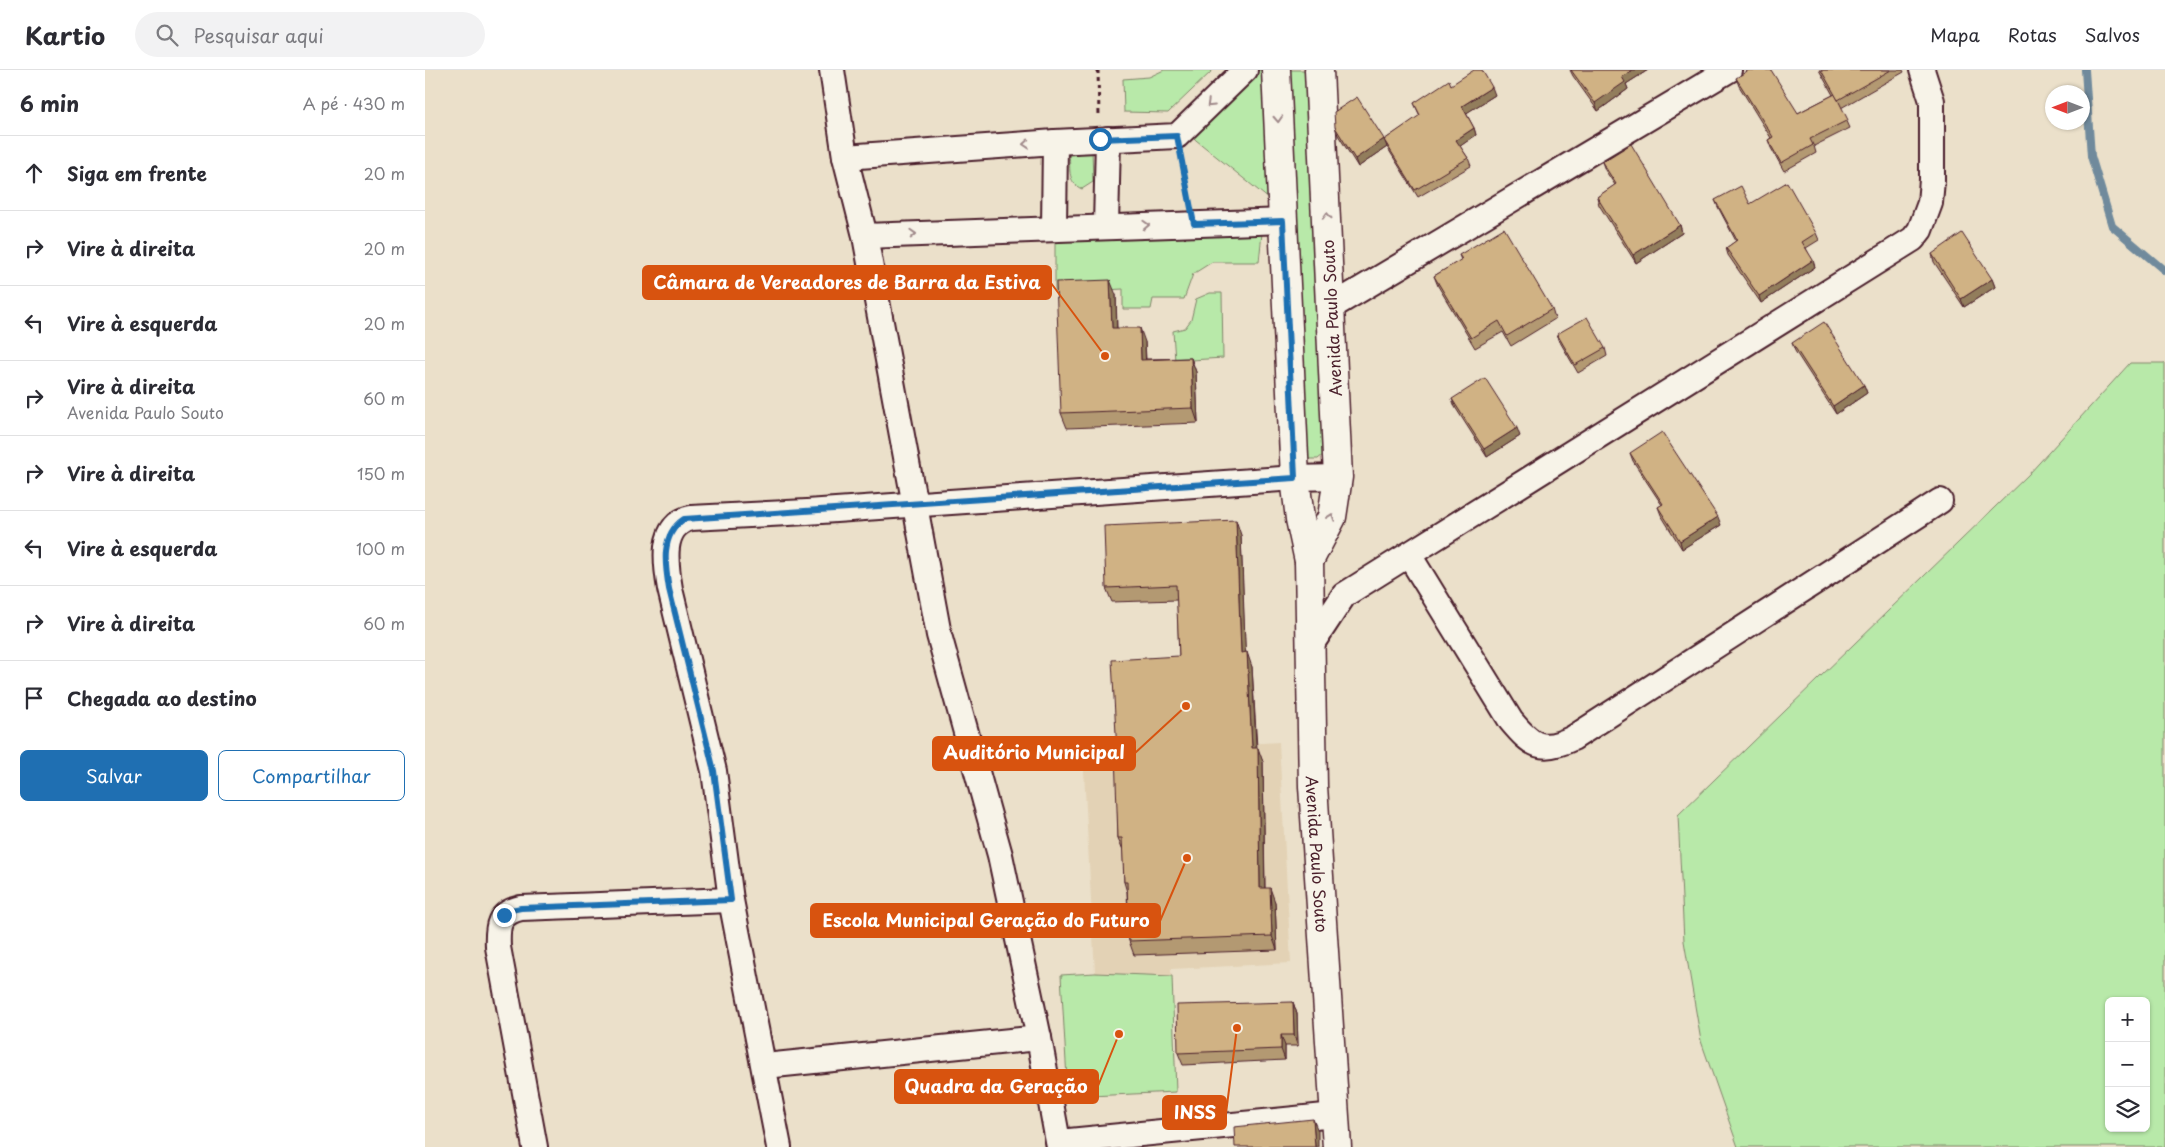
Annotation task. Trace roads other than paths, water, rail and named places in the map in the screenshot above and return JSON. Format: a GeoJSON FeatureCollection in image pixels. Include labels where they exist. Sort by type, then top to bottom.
{"type":"FeatureCollection","features":[{"type":"Feature","properties":{"kind":"street"},"geometry":{"type":"LineString","coordinates":[[832,70],[845,157],[865,236],[939,635],[1000,855],[1039,1038],[1059,1144],[1335,1115]]}},
{"type":"Feature","properties":{"kind":"street"},"geometry":{"type":"LineString","coordinates":[[845,157],[1055,142],[1177,136],[1245,70]]}},
{"type":"Feature","properties":{"kind":"street","name":"Avenida Paulo Souto"},"geometry":{"type":"LineString","coordinates":[[1275,70],[1295,478],[1299,519],[1309,561],[1313,786],[1337,1147]]}},
{"type":"Feature","properties":{"kind":"street","name":"Avenida Paulo Souto"},"geometry":{"type":"LineString","coordinates":[[1309,561],[1332,517],[1338,477],[1319,70]]}},
{"type":"Feature","properties":{"kind":"street"},"geometry":{"type":"LineString","coordinates":[[1331,307],[1729,70]]}},
{"type":"Feature","properties":{"kind":"street"},"geometry":{"type":"LineString","coordinates":[[1311,645],[1344,595],[1913,239],[1920,230],[1929,203],[1932,180],[1932,101],[1921,70]]}},
{"type":"Feature","properties":{"kind":"street"},"geometry":{"type":"LineString","coordinates":[[1104,139],[1106,226]]}},
{"type":"Feature","properties":{"kind":"street"},"geometry":{"type":"LineString","coordinates":[[1054,228],[1055,142]]}},
{"type":"Feature","properties":{"kind":"street"},"geometry":{"type":"LineString","coordinates":[[865,236],[1283,221]]}},
{"type":"Feature","properties":{"kind":"street"},"geometry":{"type":"LineString","coordinates":[[779,1147],[765,1066],[731,900],[714,771],[665,565],[668,542],[676,525],[691,518],[916,505],[1295,478],[1338,477]]}},
{"type":"Feature","properties":{"kind":"street"},"geometry":{"type":"LineString","coordinates":[[1409,555],[1511,721],[1527,739],[1538,746],[1548,747],[1573,738],[1940,501]]}},
{"type":"Feature","properties":{"kind":"street"},"geometry":{"type":"LineString","coordinates":[[535,1147],[498,947],[497,934],[499,923],[504,915],[511,910],[521,908],[731,900]]}},
{"type":"Feature","properties":{"kind":"street"},"geometry":{"type":"LineString","coordinates":[[765,1066],[1039,1038]]}},
{"type":"Feature","properties":{"kind":"waterway"},"geometry":{"type":"LineString","coordinates":[[2085,70],[2091,156],[2112,226],[2165,271]]}},
{"type":"Feature","properties":{"kind":"place","name":"Câmara de Vereadores de Barra da Estiva"},"geometry":{"type":"Point","coordinates":[1105,356]}},
{"type":"Feature","properties":{"kind":"place","name":"Auditório Municipal"},"geometry":{"type":"Point","coordinates":[1186,706]}},
{"type":"Feature","properties":{"kind":"place","name":"Escola Municipal Geração do Futuro"},"geometry":{"type":"Point","coordinates":[1187,858]}},
{"type":"Feature","properties":{"kind":"place","name":"INSS"},"geometry":{"type":"Point","coordinates":[1237,1028]}},
{"type":"Feature","properties":{"kind":"place","name":"Quadra da Geração"},"geometry":{"type":"Point","coordinates":[1119,1034]}}]}
